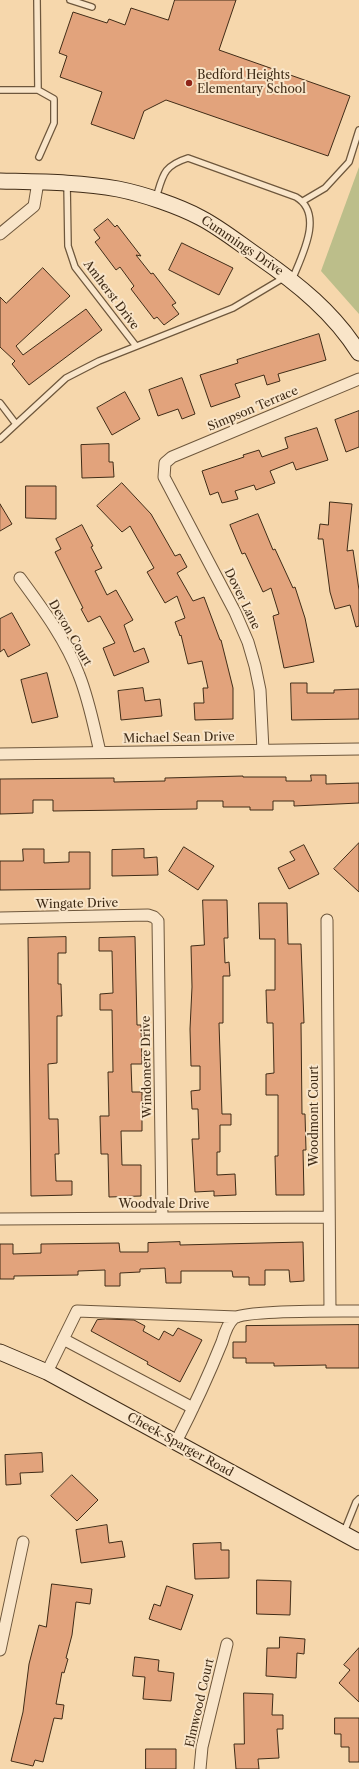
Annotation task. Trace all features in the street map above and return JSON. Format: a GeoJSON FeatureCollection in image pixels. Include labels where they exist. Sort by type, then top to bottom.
{"type":"FeatureCollection","features":[{"type":"Feature","properties":{"kind":"street","name":"Cummings Drive"},"geometry":{"type":"LineString","coordinates":[[0,180],[66,183],[118,189],[156,200],[200,218],[223,231],[289,278],[333,318],[359,353]]}},
{"type":"Feature","properties":{"kind":"street"},"geometry":{"type":"LineString","coordinates":[[0,234],[34,206],[38,182]]}},
{"type":"Feature","properties":{"kind":"street","name":"Simpson Terrace"},"geometry":{"type":"LineString","coordinates":[[164,470],[165,463],[172,457],[359,379]]}},
{"type":"Feature","properties":{"kind":"street","name":"Dover Lane"},"geometry":{"type":"LineString","coordinates":[[164,470],[164,477],[235,612],[248,642],[256,666],[260,690],[263,750]]}},
{"type":"Feature","properties":{"kind":"street","name":"Devon Court"},"geometry":{"type":"LineString","coordinates":[[20,578],[66,648],[79,674],[87,696],[100,752]]}},
{"type":"Feature","properties":{"kind":"street","name":"Michael Sean Drive"},"geometry":{"type":"LineString","coordinates":[[0,754],[359,749]]}},
{"type":"Feature","properties":{"kind":"street","name":"Wingate Drive"},"geometry":{"type":"LineString","coordinates":[[0,918],[148,915],[154,917]]}},
{"type":"Feature","properties":{"kind":"street","name":"Windomere Drive"},"geometry":{"type":"LineString","coordinates":[[154,917],[158,921],[159,934],[162,1218]]}},
{"type":"Feature","properties":{"kind":"street","name":"Woodmont Court"},"geometry":{"type":"LineString","coordinates":[[327,920],[330,1311]]}},
{"type":"Feature","properties":{"kind":"street","name":"Woodvale Drive"},"geometry":{"type":"LineString","coordinates":[[0,1219],[329,1217]]}},
{"type":"Feature","properties":{"kind":"street"},"geometry":{"type":"LineString","coordinates":[[47,1372],[77,1311],[236,1317],[241,1315],[260,1314],[359,1311]]}},
{"type":"Feature","properties":{"kind":"street"},"geometry":{"type":"LineString","coordinates":[[176,1442],[207,1380],[225,1333],[233,1319],[236,1317]]}},
{"type":"Feature","properties":{"kind":"street"},"geometry":{"type":"LineString","coordinates":[[63,1339],[193,1408]]}},
{"type":"Feature","properties":{"kind":"street","name":"Cheek-Sparger Road"},"geometry":{"type":"LineString","coordinates":[[0,1352],[47,1372],[359,1542]]}},
{"type":"Feature","properties":{"kind":"street"},"geometry":{"type":"LineString","coordinates":[[0,1650],[22,1542]]}},
{"type":"Feature","properties":{"kind":"street","name":"Elmwood Court"},"geometry":{"type":"LineString","coordinates":[[200,1769],[202,1747],[227,1644]]}},
{"type":"Feature","properties":{"kind":"lane"},"geometry":{"type":"LineString","coordinates":[[37,0],[38,90]]}},
{"type":"Feature","properties":{"kind":"lane"},"geometry":{"type":"LineString","coordinates":[[70,0],[92,8]]}},
{"type":"Feature","properties":{"kind":"lane"},"geometry":{"type":"LineString","coordinates":[[0,90],[38,90],[54,99],[54,122],[38,157]]}},
{"type":"Feature","properties":{"kind":"lane"},"geometry":{"type":"LineString","coordinates":[[303,201],[325,188],[349,162],[359,130]]}},
{"type":"Feature","properties":{"kind":"lane"},"geometry":{"type":"LineString","coordinates":[[156,200],[164,172],[180,161],[188,158],[296,197],[303,201],[310,221],[304,250],[289,278]]}},
{"type":"Feature","properties":{"kind":"lane","name":"Amherst Drive"},"geometry":{"type":"LineString","coordinates":[[66,183],[68,246],[75,267],[136,346]]}},
{"type":"Feature","properties":{"kind":"lane","name":"Amherst Drive"},"geometry":{"type":"LineString","coordinates":[[0,439],[66,378],[100,361],[233,308],[289,278]]}},
{"type":"Feature","properties":{"kind":"lane"},"geometry":{"type":"LineString","coordinates":[[0,403],[16,424]]}},
{"type":"Feature","properties":{"kind":"lane"},"geometry":{"type":"LineString","coordinates":[[344,1534],[356,1502],[359,1499]]}},
{"type":"Feature","properties":{"kind":"green space"},"geometry":{"type":"Polygon","coordinates":[[[359,167],[359,314],[321,271],[359,167]]]}},
{"type":"Feature","properties":{"kind":"building"},"geometry":{"type":"Polygon","coordinates":[[[175,0],[236,0],[219,50],[350,96],[328,156],[166,100],[144,111],[134,139],[91,124],[102,92],[60,77],[67,56],[59,53],[73,12],[107,23],[109,19],[125,25],[131,8],[168,20],[175,0]]]}},
{"type":"Feature","properties":{"kind":"building"},"geometry":{"type":"Polygon","coordinates":[[[108,219],[115,227],[117,225],[141,256],[136,255],[151,274],[153,273],[176,303],[172,305],[179,314],[164,325],[157,317],[154,319],[131,289],[134,286],[120,267],[116,270],[95,242],[100,238],[94,230],[108,219]]]}},
{"type":"Feature","properties":{"kind":"building"},"geometry":{"type":"Polygon","coordinates":[[[182,243],[233,268],[219,295],[169,270],[182,243]]]}},
{"type":"Feature","properties":{"kind":"building"},"geometry":{"type":"Polygon","coordinates":[[[43,268],[70,296],[16,346],[23,355],[86,309],[102,330],[29,385],[12,364],[15,361],[0,347],[0,297],[6,303],[43,268]]]}},
{"type":"Feature","properties":{"kind":"building"},"geometry":{"type":"Polygon","coordinates":[[[319,334],[326,360],[278,374],[280,381],[267,385],[264,375],[235,384],[240,397],[211,407],[200,375],[238,363],[237,360],[319,334]]]}},
{"type":"Feature","properties":{"kind":"building"},"geometry":{"type":"Polygon","coordinates":[[[182,378],[195,414],[182,419],[178,409],[158,416],[149,390],[182,378]]]}},
{"type":"Feature","properties":{"kind":"building"},"geometry":{"type":"Polygon","coordinates":[[[125,392],[140,419],[112,435],[97,408],[125,392]]]}},
{"type":"Feature","properties":{"kind":"building"},"geometry":{"type":"Polygon","coordinates":[[[359,411],[359,447],[346,452],[335,420],[359,411]]]}},
{"type":"Feature","properties":{"kind":"building"},"geometry":{"type":"Polygon","coordinates":[[[317,428],[328,460],[296,470],[293,462],[270,471],[275,483],[256,490],[254,485],[235,491],[238,499],[222,503],[218,492],[210,495],[202,471],[244,457],[243,455],[259,450],[262,457],[288,448],[285,438],[317,428]]]}},
{"type":"Feature","properties":{"kind":"building"},"geometry":{"type":"Polygon","coordinates":[[[109,444],[109,462],[113,462],[114,477],[82,478],[81,445],[109,444]]]}},
{"type":"Feature","properties":{"kind":"building"},"geometry":{"type":"Polygon","coordinates":[[[122,483],[151,514],[175,556],[180,554],[187,567],[177,573],[193,601],[204,597],[221,640],[233,688],[233,719],[195,720],[194,703],[204,703],[203,688],[208,688],[202,661],[188,664],[181,635],[180,636],[175,622],[185,618],[177,596],[165,603],[147,572],[154,568],[130,526],[122,532],[97,506],[122,483]]]}},
{"type":"Feature","properties":{"kind":"building"},"geometry":{"type":"Polygon","coordinates":[[[26,486],[56,486],[56,519],[26,518],[26,486]]]}},
{"type":"Feature","properties":{"kind":"building"},"geometry":{"type":"Polygon","coordinates":[[[330,502],[352,504],[347,551],[353,550],[359,590],[359,626],[356,627],[350,605],[335,609],[330,592],[323,539],[318,539],[320,524],[328,525],[330,502]]]}},
{"type":"Feature","properties":{"kind":"building"},"geometry":{"type":"Polygon","coordinates":[[[0,504],[12,524],[0,531],[0,504]]]}},
{"type":"Feature","properties":{"kind":"building"},"geometry":{"type":"Polygon","coordinates":[[[258,514],[273,550],[275,549],[293,588],[295,587],[305,618],[314,662],[284,668],[273,616],[279,614],[271,588],[263,592],[245,553],[242,554],[230,525],[258,514]]]}},
{"type":"Feature","properties":{"kind":"building"},"geometry":{"type":"Polygon","coordinates":[[[82,525],[102,568],[95,571],[107,595],[116,590],[133,620],[124,625],[134,652],[144,648],[149,662],[114,676],[103,648],[115,643],[100,616],[88,622],[81,609],[83,608],[55,552],[61,549],[56,539],[82,525]]]}},
{"type":"Feature","properties":{"kind":"building"},"geometry":{"type":"Polygon","coordinates":[[[12,613],[30,645],[8,657],[4,649],[0,652],[0,619],[12,613]]]}},
{"type":"Feature","properties":{"kind":"building"},"geometry":{"type":"Polygon","coordinates":[[[47,673],[58,717],[32,723],[21,680],[47,673]]]}},
{"type":"Feature","properties":{"kind":"building"},"geometry":{"type":"Polygon","coordinates":[[[291,683],[307,683],[307,693],[334,693],[334,690],[359,689],[359,719],[292,720],[291,683]]]}},
{"type":"Feature","properties":{"kind":"building"},"geometry":{"type":"Polygon","coordinates":[[[143,688],[145,701],[160,699],[162,716],[121,720],[118,691],[143,688]]]}},
{"type":"Feature","properties":{"kind":"building"},"geometry":{"type":"Polygon","coordinates":[[[311,775],[326,775],[326,784],[359,783],[359,803],[294,806],[294,801],[273,801],[273,810],[250,810],[250,807],[223,807],[223,801],[197,801],[197,809],[53,811],[53,800],[33,800],[33,813],[0,814],[0,779],[114,778],[114,782],[165,781],[165,778],[243,776],[286,777],[286,781],[311,781],[311,775]]]}},
{"type":"Feature","properties":{"kind":"building"},"geometry":{"type":"Polygon","coordinates":[[[359,843],[359,892],[334,869],[359,843]]]}},
{"type":"Feature","properties":{"kind":"building"},"geometry":{"type":"Polygon","coordinates":[[[304,845],[319,874],[289,889],[278,868],[295,860],[290,852],[304,845]]]}},
{"type":"Feature","properties":{"kind":"building"},"geometry":{"type":"Polygon","coordinates":[[[184,847],[214,866],[198,890],[169,871],[184,847]]]}},
{"type":"Feature","properties":{"kind":"building"},"geometry":{"type":"Polygon","coordinates":[[[23,849],[44,849],[44,863],[69,862],[69,852],[90,852],[90,889],[0,890],[0,861],[23,861],[23,849]]]}},
{"type":"Feature","properties":{"kind":"building"},"geometry":{"type":"Polygon","coordinates":[[[144,849],[144,858],[157,857],[158,875],[112,876],[112,850],[144,849]]]}},
{"type":"Feature","properties":{"kind":"building"},"geometry":{"type":"Polygon","coordinates":[[[203,900],[227,900],[228,938],[224,938],[225,963],[229,962],[230,976],[223,976],[223,1023],[219,1023],[222,1114],[231,1114],[231,1125],[220,1125],[220,1152],[217,1152],[217,1175],[235,1174],[236,1195],[214,1196],[214,1191],[195,1192],[192,1139],[199,1139],[198,1109],[192,1109],[191,1091],[200,1090],[200,1066],[191,1066],[191,946],[204,945],[203,900]]]}},
{"type":"Feature","properties":{"kind":"building"},"geometry":{"type":"Polygon","coordinates":[[[259,903],[287,903],[288,944],[301,944],[304,1023],[301,1023],[302,1114],[305,1114],[306,1150],[303,1150],[304,1195],[276,1195],[275,1156],[278,1156],[278,1095],[266,1095],[266,1074],[274,1073],[273,1023],[267,1023],[266,990],[275,990],[275,939],[260,939],[259,903]]]}},
{"type":"Feature","properties":{"kind":"building"},"geometry":{"type":"Polygon","coordinates":[[[66,937],[66,953],[58,953],[58,984],[61,984],[62,1016],[57,1016],[57,1063],[48,1064],[49,1119],[58,1119],[59,1154],[55,1154],[56,1181],[72,1181],[72,1195],[31,1196],[28,938],[66,937]]]}},
{"type":"Feature","properties":{"kind":"building"},"geometry":{"type":"Polygon","coordinates":[[[135,937],[137,1025],[141,1025],[142,1064],[131,1064],[132,1092],[142,1092],[142,1131],[121,1131],[122,1165],[141,1165],[141,1196],[109,1197],[108,1154],[101,1154],[100,1116],[109,1116],[108,1072],[113,1072],[112,1010],[100,1010],[100,994],[113,993],[112,951],[99,951],[99,938],[135,937]]]}},
{"type":"Feature","properties":{"kind":"building"},"geometry":{"type":"Polygon","coordinates":[[[180,1242],[180,1245],[303,1242],[304,1281],[290,1282],[289,1270],[265,1270],[265,1285],[249,1285],[249,1277],[233,1277],[232,1271],[181,1271],[181,1283],[166,1283],[165,1268],[140,1269],[140,1272],[120,1273],[120,1286],[105,1286],[105,1270],[78,1271],[78,1275],[14,1276],[14,1279],[0,1279],[0,1244],[13,1244],[13,1254],[41,1253],[41,1244],[119,1243],[120,1252],[148,1252],[148,1243],[180,1242]]]}},
{"type":"Feature","properties":{"kind":"building"},"geometry":{"type":"Polygon","coordinates":[[[97,1320],[134,1320],[145,1326],[143,1331],[159,1340],[164,1331],[173,1336],[178,1328],[202,1340],[180,1382],[147,1364],[148,1362],[91,1331],[97,1320]]]}},
{"type":"Feature","properties":{"kind":"building"},"geometry":{"type":"Polygon","coordinates":[[[359,1325],[359,1368],[326,1368],[326,1365],[274,1366],[274,1363],[246,1363],[246,1358],[233,1358],[233,1342],[246,1342],[246,1326],[359,1325]]]}},
{"type":"Feature","properties":{"kind":"building"},"geometry":{"type":"Polygon","coordinates":[[[42,1453],[43,1472],[20,1473],[21,1484],[6,1485],[5,1455],[42,1453]]]}},
{"type":"Feature","properties":{"kind":"building"},"geometry":{"type":"Polygon","coordinates":[[[72,1475],[98,1500],[77,1521],[51,1496],[72,1475]]]}},
{"type":"Feature","properties":{"kind":"building"},"geometry":{"type":"Polygon","coordinates":[[[107,1525],[109,1543],[122,1541],[125,1557],[81,1563],[76,1530],[107,1525]]]}},
{"type":"Feature","properties":{"kind":"building"},"geometry":{"type":"Polygon","coordinates":[[[221,1543],[221,1550],[229,1550],[229,1578],[195,1579],[193,1544],[221,1543]]]}},
{"type":"Feature","properties":{"kind":"building"},"geometry":{"type":"Polygon","coordinates":[[[257,1580],[291,1581],[290,1615],[257,1614],[257,1580]]]}},
{"type":"Feature","properties":{"kind":"building"},"geometry":{"type":"Polygon","coordinates":[[[52,1584],[92,1589],[90,1604],[76,1602],[72,1635],[66,1658],[68,1659],[64,1673],[62,1672],[56,1704],[64,1705],[62,1719],[54,1718],[43,1762],[35,1760],[33,1766],[11,1761],[23,1712],[29,1664],[39,1625],[46,1627],[52,1584]]]}},
{"type":"Feature","properties":{"kind":"building"},"geometry":{"type":"Polygon","coordinates":[[[167,1586],[193,1595],[181,1630],[149,1619],[154,1604],[160,1606],[167,1586]]]}},
{"type":"Feature","properties":{"kind":"building"},"geometry":{"type":"Polygon","coordinates":[[[280,1637],[305,1639],[304,1654],[297,1653],[296,1678],[266,1676],[267,1648],[279,1648],[280,1637]]]}},
{"type":"Feature","properties":{"kind":"building"},"geometry":{"type":"Polygon","coordinates":[[[359,1648],[359,1702],[339,1683],[350,1670],[344,1665],[359,1648]]]}},
{"type":"Feature","properties":{"kind":"building"},"geometry":{"type":"Polygon","coordinates":[[[135,1657],[159,1660],[158,1671],[174,1673],[171,1701],[143,1699],[145,1677],[133,1676],[135,1657]]]}},
{"type":"Feature","properties":{"kind":"building"},"geometry":{"type":"Polygon","coordinates":[[[244,1693],[273,1694],[272,1715],[283,1715],[283,1729],[277,1729],[279,1758],[258,1759],[259,1769],[236,1769],[234,1744],[244,1744],[244,1693]]]}},
{"type":"Feature","properties":{"kind":"building"},"geometry":{"type":"Polygon","coordinates":[[[335,1718],[359,1718],[359,1762],[349,1762],[349,1747],[341,1747],[341,1734],[335,1734],[335,1718]]]}},
{"type":"Feature","properties":{"kind":"building"},"geometry":{"type":"Polygon","coordinates":[[[146,1749],[176,1749],[176,1769],[146,1769],[146,1749]]]}},
{"type":"Feature","properties":{"kind":"place","name":"Bedford Heights Elementary School"},"geometry":{"type":"Point","coordinates":[189,83]}}]}
